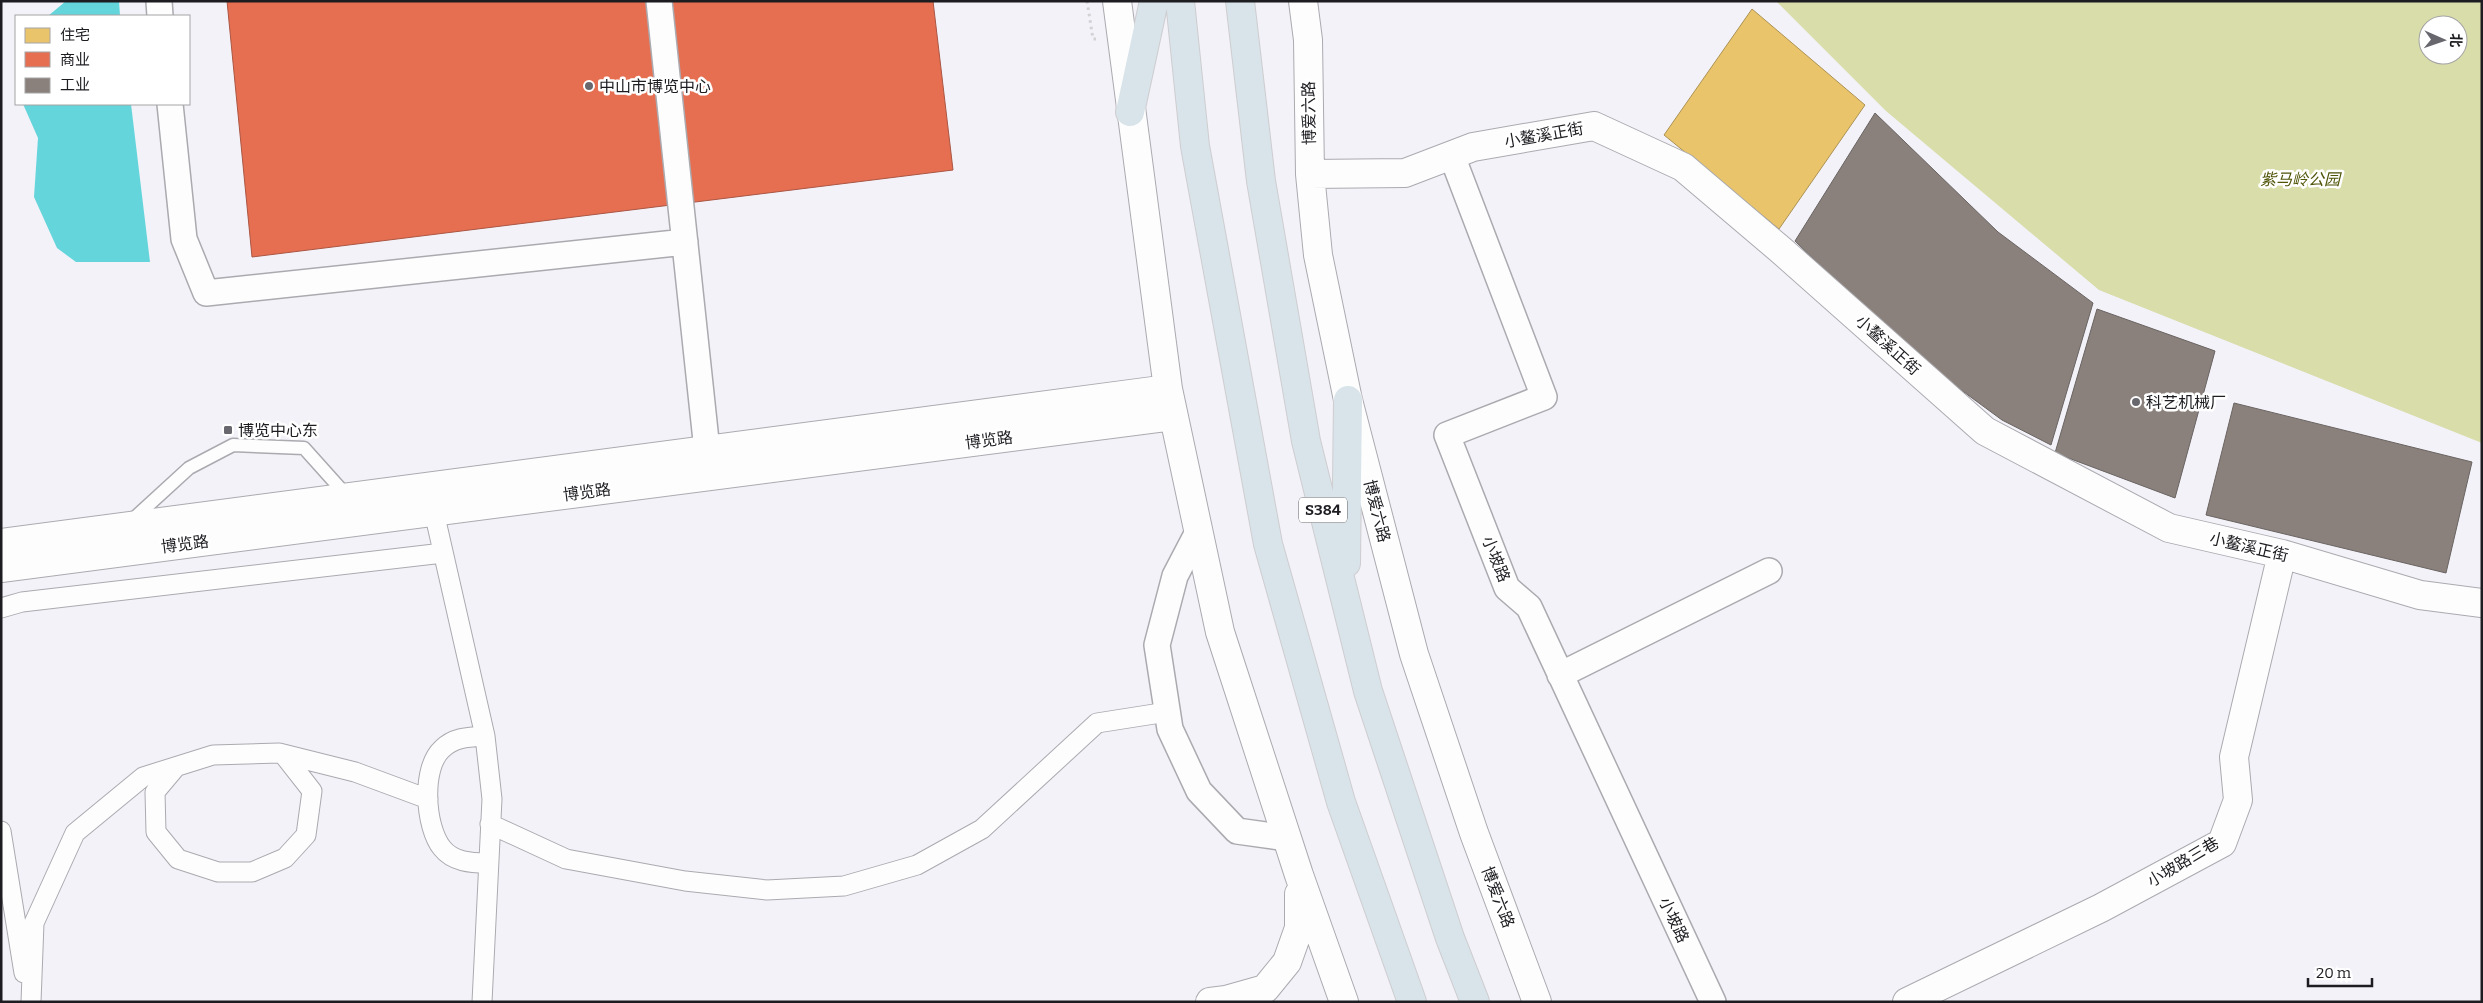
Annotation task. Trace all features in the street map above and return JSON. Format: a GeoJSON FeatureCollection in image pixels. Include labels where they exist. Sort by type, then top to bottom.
{"type":"FeatureCollection","features":[{"type":"Feature","properties":{"kind":"highway"},"geometry":{"type":"LineString","coordinates":[[1130,112],[1154,1]]}},
{"type":"Feature","properties":{"kind":"highway"},"geometry":{"type":"LineString","coordinates":[[1180,1],[1195,146],[1268,544],[1341,802],[1412,1002]]}},
{"type":"Feature","properties":{"kind":"highway","name":"S384"},"geometry":{"type":"LineString","coordinates":[[1240,1],[1261,181],[1304,432],[1368,691],[1450,938],[1476,1002]]}},
{"type":"Feature","properties":{"kind":"highway"},"geometry":{"type":"LineString","coordinates":[[1346,602],[1348,400]]}},
{"type":"Feature","properties":{"kind":"street"},"geometry":{"type":"LineString","coordinates":[[159,1],[160,15]]}},
{"type":"Feature","properties":{"kind":"street"},"geometry":{"type":"LineString","coordinates":[[659,1],[707,450]]}},
{"type":"Feature","properties":{"kind":"street"},"geometry":{"type":"LineString","coordinates":[[1117,1],[1130,112],[1168,389],[1220,632],[1344,1002]]}},
{"type":"Feature","properties":{"kind":"street","name":"博爱六路"},"geometry":{"type":"LineString","coordinates":[[1304,1],[1308,40],[1310,174],[1318,255],[1348,400],[1414,654],[1474,833],[1537,1002]]}},
{"type":"Feature","properties":{"kind":"street"},"geometry":{"type":"LineString","coordinates":[[170,105],[184,239],[206,293],[685,242]]}},
{"type":"Feature","properties":{"kind":"street","name":"小鳌溪正街"},"geometry":{"type":"LineString","coordinates":[[1310,174],[1405,173],[1474,147],[1594,126],[1683,167],[1782,251],[1985,431],[2169,528],[2282,554],[2420,594],[2482,603]]}},
{"type":"Feature","properties":{"kind":"street","name":"小坡路"},"geometry":{"type":"LineString","coordinates":[[1452,156],[1544,397],[1447,435],[1508,588],[1528,607],[1713,1002]]}},
{"type":"Feature","properties":{"kind":"street","name":"博览路"},"geometry":{"type":"LineString","coordinates":[[1,568],[707,450],[1168,389]]}},
{"type":"Feature","properties":{"kind":"street","name":"博览路"},"geometry":{"type":"LineString","coordinates":[[1,543],[125,527],[349,510],[434,512],[1173,416]]}},
{"type":"Feature","properties":{"kind":"street"},"geometry":{"type":"LineString","coordinates":[[434,512],[485,736],[492,799],[487,863],[482,1002]]}},
{"type":"Feature","properties":{"kind":"street"},"geometry":{"type":"LineString","coordinates":[[1198,532],[1175,576],[1157,645],[1170,729],[1199,792],[1237,831],[1288,838]]}},
{"type":"Feature","properties":{"kind":"street"},"geometry":{"type":"LineString","coordinates":[[1,608],[22,602],[444,553]]}},
{"type":"Feature","properties":{"kind":"street","name":"小坡路三巷"},"geometry":{"type":"LineString","coordinates":[[1922,998],[2102,908],[2222,842],[2238,800],[2234,757],[2282,554]]}},
{"type":"Feature","properties":{"kind":"street"},"geometry":{"type":"LineString","coordinates":[[1560,674],[1769,572]]}},
{"type":"Feature","properties":{"kind":"street"},"geometry":{"type":"LineString","coordinates":[[490,824],[566,859],[685,881],[767,890],[844,886],[917,865],[982,829],[1097,723],[1167,712]]}},
{"type":"Feature","properties":{"kind":"street"},"geometry":{"type":"LineString","coordinates":[[485,736],[461,737],[441,749],[430,770],[428,799],[432,828],[442,848],[466,863],[487,863]]}},
{"type":"Feature","properties":{"kind":"street"},"geometry":{"type":"LineString","coordinates":[[30,1002],[34,923],[74,833],[143,777],[212,755],[283,754],[355,772],[428,799]]}},
{"type":"Feature","properties":{"kind":"street"},"geometry":{"type":"LineString","coordinates":[[176,766],[155,792],[156,832],[178,859],[218,872],[252,872],[285,858],[306,834],[312,791],[283,754]]}},
{"type":"Feature","properties":{"kind":"street"},"geometry":{"type":"LineString","coordinates":[[1,831],[30,1002]]}},
{"type":"Feature","properties":{"kind":"street"},"geometry":{"type":"LineString","coordinates":[[1210,1002],[1226,1000],[1265,989],[1287,962],[1299,928],[1300,875]]}},
{"type":"Feature","properties":{"kind":"lane"},"geometry":{"type":"LineString","coordinates":[[125,527],[189,468],[233,445],[304,448],[349,510]]}},
{"type":"Feature","properties":{"kind":"green space","name":"紫马岭公园"},"geometry":{"type":"Polygon","coordinates":[[[1776,1],[2482,1],[2482,443],[2099,290],[1886,111],[1776,1]]]}},
{"type":"Feature","properties":{"kind":"water"},"geometry":{"type":"Polygon","coordinates":[[[66,1],[119,1],[120,15],[49,15],[66,1]]]}},
{"type":"Feature","properties":{"kind":"water"},"geometry":{"type":"Polygon","coordinates":[[[23,105],[131,105],[150,262],[76,262],[57,248],[34,197],[38,138],[23,105]]]}},
{"type":"Feature","properties":{"kind":"building: 住宅"},"geometry":{"type":"Polygon","coordinates":[[[1752,9],[1865,105],[1779,229],[1664,135],[1752,9]]]}},
{"type":"Feature","properties":{"kind":"building: 商业","name":"中山市博览中心"},"geometry":{"type":"Polygon","coordinates":[[[227,1],[933,1],[953,170],[252,257],[227,1]]]}},
{"type":"Feature","properties":{"kind":"building: 工业"},"geometry":{"type":"Polygon","coordinates":[[[1875,113],[1998,232],[2093,303],[2051,445],[2002,420],[1938,373],[1836,281],[1795,241],[1875,113]]]}},
{"type":"Feature","properties":{"kind":"building: 工业","name":"科艺机械厂"},"geometry":{"type":"Polygon","coordinates":[[[2097,309],[2215,351],[2175,498],[2055,453],[2097,309]]]}},
{"type":"Feature","properties":{"kind":"building: 工业"},"geometry":{"type":"Polygon","coordinates":[[[2234,403],[2472,462],[2446,573],[2206,515],[2234,403]]]}},
{"type":"Feature","properties":{"kind":"place","name":"中山市博览中心"},"geometry":{"type":"Point","coordinates":[589,86]}},
{"type":"Feature","properties":{"kind":"place","name":"科艺机械厂"},"geometry":{"type":"Point","coordinates":[2136,402]}},
{"type":"Feature","properties":{"kind":"place","name":"博览中心东"},"geometry":{"type":"Point","coordinates":[228,430]}}]}
